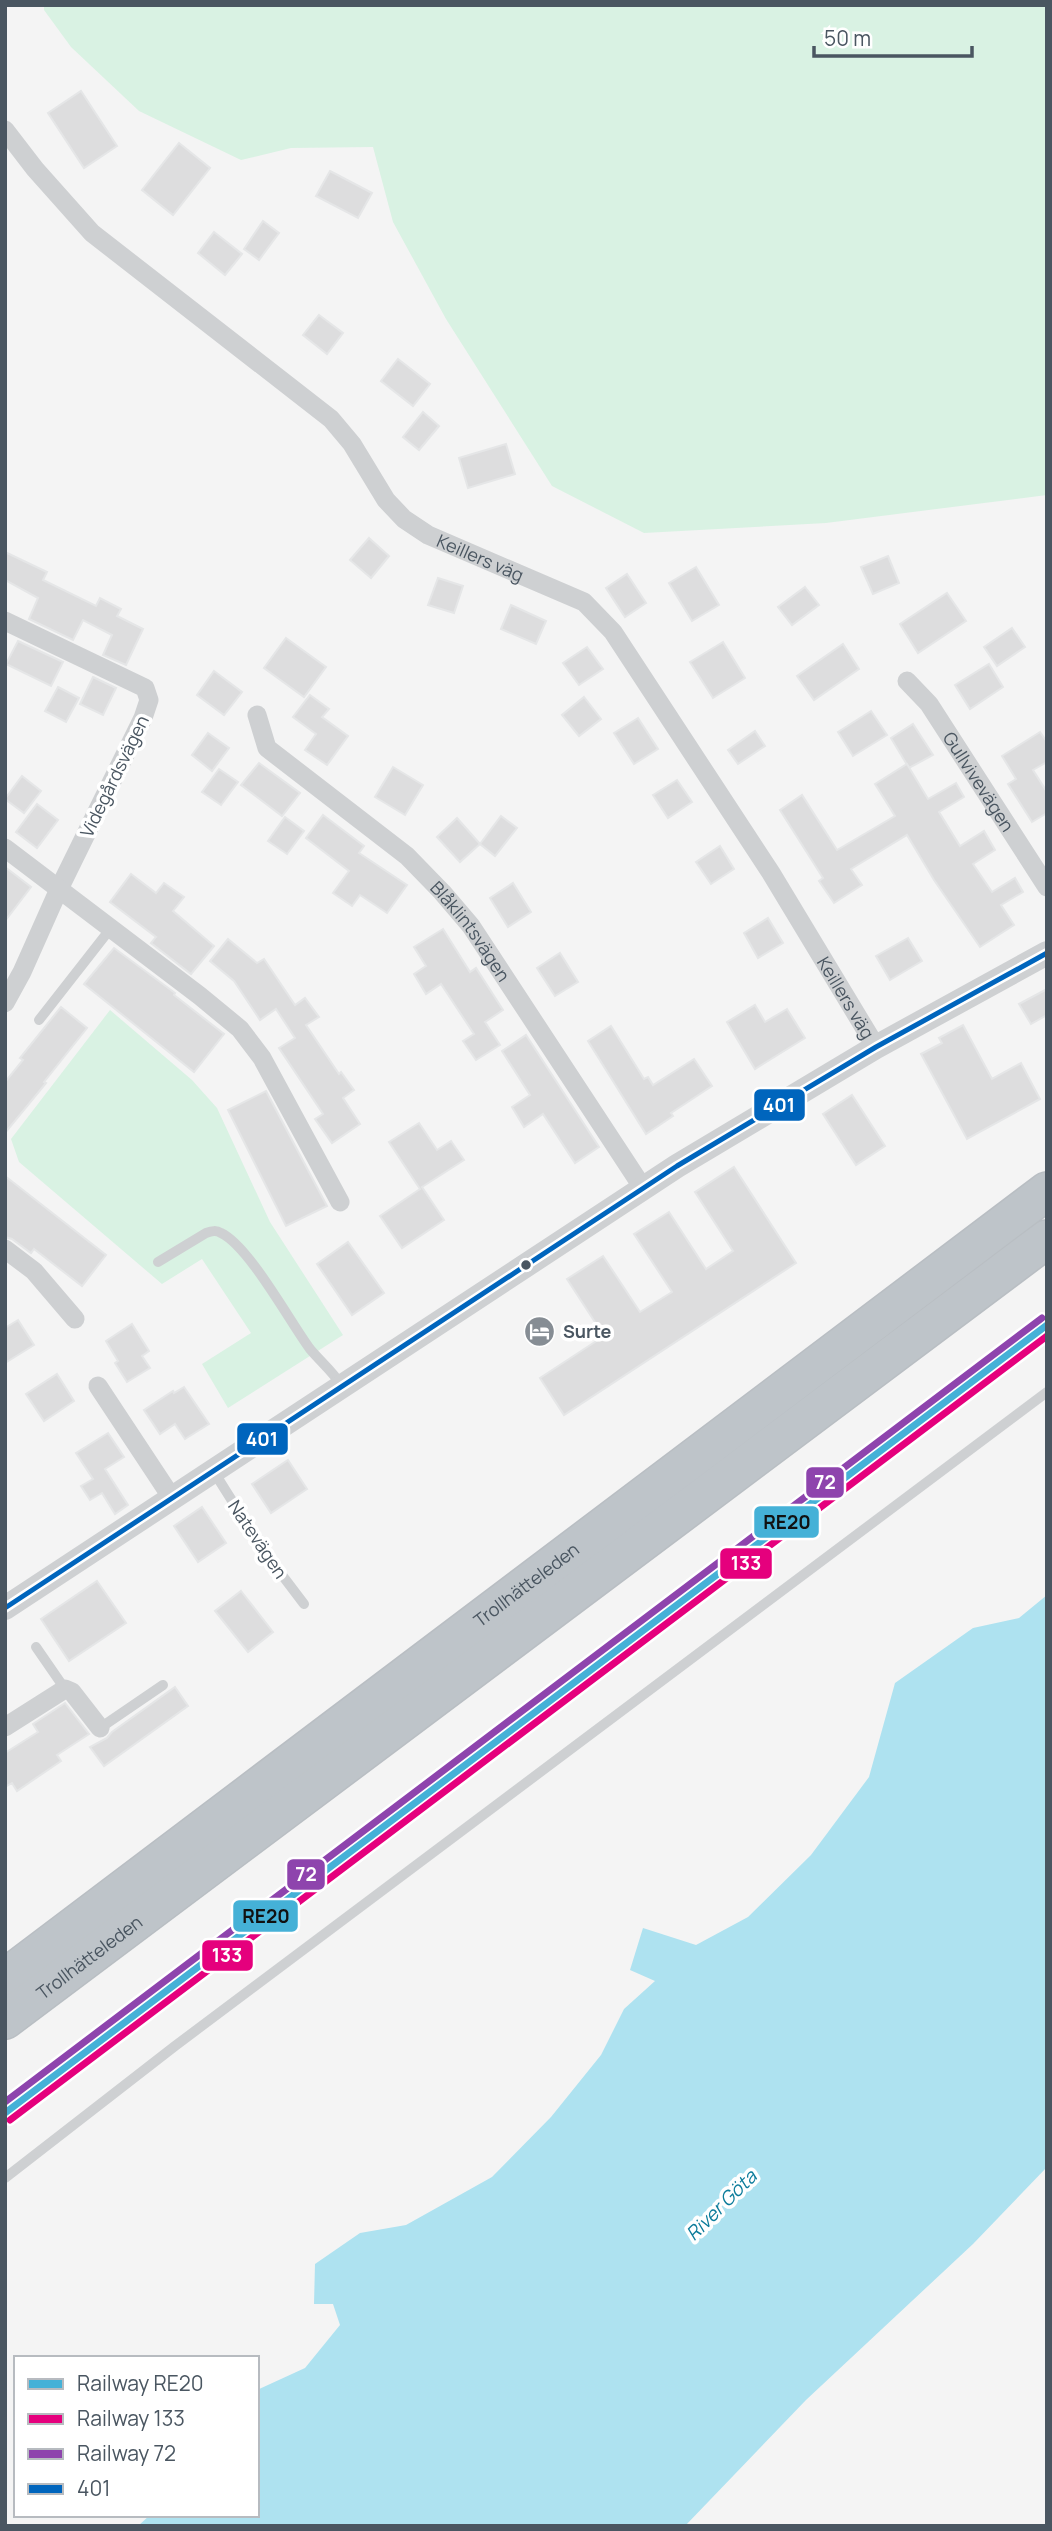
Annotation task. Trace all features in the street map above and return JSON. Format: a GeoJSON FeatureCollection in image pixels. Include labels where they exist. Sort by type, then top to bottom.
{"type":"FeatureCollection","features":[{"type":"Feature","properties":{"kind":"highway","name":"Trollhätteleden"},"geometry":{"type":"LineString","coordinates":[[5,1979],[1047,1191]]}},
{"type":"Feature","properties":{"kind":"highway","name":"Trollhätteleden"},"geometry":{"type":"LineString","coordinates":[[5,2020],[1047,1239]]}},
{"type":"Feature","properties":{"kind":"street","name":"Keillers väg"},"geometry":{"type":"LineString","coordinates":[[5,130],[35,169],[92,233],[331,419],[352,444],[386,499],[404,519],[428,535],[584,602],[613,632],[771,873],[876,1047]]}},
{"type":"Feature","properties":{"kind":"street","name":"Videgårdsvägen"},"geometry":{"type":"LineString","coordinates":[[5,621],[145,688],[149,700],[143,718],[5,1003]]}},
{"type":"Feature","properties":{"kind":"street","name":"Gullvivevägen"},"geometry":{"type":"LineString","coordinates":[[907,681],[929,705],[1047,887]]}},
{"type":"Feature","properties":{"kind":"street","name":"Blåklintsvägen"},"geometry":{"type":"LineString","coordinates":[[257,716],[267,748],[407,856],[471,926],[643,1188]]}},
{"type":"Feature","properties":{"kind":"street"},"geometry":{"type":"LineString","coordinates":[[5,848],[240,1030],[262,1058],[340,1202]]}},
{"type":"Feature","properties":{"kind":"street"},"geometry":{"type":"LineString","coordinates":[[5,1608],[643,1188],[876,1047],[1047,953]]}},
{"type":"Feature","properties":{"kind":"street"},"geometry":{"type":"LineString","coordinates":[[5,1249],[34,1271],[75,1319]]}},
{"type":"Feature","properties":{"kind":"street"},"geometry":{"type":"LineString","coordinates":[[98,1386],[172,1498]]}},
{"type":"Feature","properties":{"kind":"street"},"geometry":{"type":"LineString","coordinates":[[5,1727],[65,1689],[72,1692],[100,1728]]}},
{"type":"Feature","properties":{"kind":"lane"},"geometry":{"type":"LineString","coordinates":[[39,1020],[111,929]]}},
{"type":"Feature","properties":{"kind":"lane"},"geometry":{"type":"LineString","coordinates":[[158,1262],[206,1233],[214,1230],[222,1233],[232,1240],[263,1278],[311,1349],[334,1373],[342,1386]]}},
{"type":"Feature","properties":{"kind":"lane"},"geometry":{"type":"LineString","coordinates":[[5,2178],[175,2046],[1047,1392]]}},
{"type":"Feature","properties":{"kind":"lane","name":"Natevägen"},"geometry":{"type":"LineString","coordinates":[[214,1472],[263,1550],[304,1604]]}},
{"type":"Feature","properties":{"kind":"lane"},"geometry":{"type":"LineString","coordinates":[[36,1647],[65,1689]]}},
{"type":"Feature","properties":{"kind":"lane"},"geometry":{"type":"LineString","coordinates":[[100,1728],[163,1685]]}},
{"type":"Feature","properties":{"kind":"green space"},"geometry":{"type":"Polygon","coordinates":[[[44,5],[1047,5],[1047,495],[826,523],[644,533],[552,486],[446,319],[393,222],[373,147],[291,148],[241,160],[139,111],[71,47],[44,10],[44,5]]]}},
{"type":"Feature","properties":{"kind":"green space"},"geometry":{"type":"Polygon","coordinates":[[[110,1010],[192,1080],[217,1108],[270,1222],[343,1335],[228,1408],[202,1364],[251,1333],[202,1259],[162,1284],[19,1162],[11,1139],[110,1010]]]}},
{"type":"Feature","properties":{"kind":"water","name":"River Göta"},"geometry":{"type":"Polygon","coordinates":[[[1047,1595],[1047,2167],[973,2244],[806,2400],[685,2526],[138,2526],[148,2517],[259,2517],[259,2389],[305,2368],[340,2325],[333,2304],[314,2304],[315,2264],[360,2233],[406,2225],[492,2177],[551,2117],[601,2055],[624,2009],[655,1981],[630,1970],[643,1928],[696,1945],[748,1917],[811,1855],[869,1777],[895,1683],[973,1628],[1019,1618],[1047,1595]]]}},
{"type":"Feature","properties":{"kind":"building"},"geometry":{"type":"Polygon","coordinates":[[[81,91],[117,146],[84,168],[48,113],[81,91]]]}},
{"type":"Feature","properties":{"kind":"building"},"geometry":{"type":"Polygon","coordinates":[[[179,143],[210,168],[173,215],[142,190],[179,143]]]}},
{"type":"Feature","properties":{"kind":"building"},"geometry":{"type":"Polygon","coordinates":[[[330,171],[372,193],[358,218],[316,196],[330,171]]]}},
{"type":"Feature","properties":{"kind":"building"},"geometry":{"type":"Polygon","coordinates":[[[263,221],[279,233],[259,260],[244,249],[263,221]]]}},
{"type":"Feature","properties":{"kind":"building"},"geometry":{"type":"Polygon","coordinates":[[[214,232],[242,254],[225,275],[198,253],[214,232]]]}},
{"type":"Feature","properties":{"kind":"building"},"geometry":{"type":"Polygon","coordinates":[[[319,315],[343,333],[327,354],[303,335],[319,315]]]}},
{"type":"Feature","properties":{"kind":"building"},"geometry":{"type":"Polygon","coordinates":[[[398,359],[430,384],[413,406],[381,381],[398,359]]]}},
{"type":"Feature","properties":{"kind":"building"},"geometry":{"type":"Polygon","coordinates":[[[423,412],[439,426],[419,450],[403,437],[423,412]]]}},
{"type":"Feature","properties":{"kind":"building"},"geometry":{"type":"Polygon","coordinates":[[[506,444],[515,474],[468,488],[459,458],[506,444]]]}},
{"type":"Feature","properties":{"kind":"building"},"geometry":{"type":"Polygon","coordinates":[[[369,538],[389,556],[371,578],[350,560],[369,538]]]}},
{"type":"Feature","properties":{"kind":"building"},"geometry":{"type":"Polygon","coordinates":[[[5,552],[47,572],[43,580],[96,606],[100,598],[121,609],[117,616],[143,629],[126,665],[103,655],[112,635],[83,620],[73,640],[29,619],[38,598],[5,580],[5,552]]]}},
{"type":"Feature","properties":{"kind":"building"},"geometry":{"type":"Polygon","coordinates":[[[888,556],[899,583],[873,594],[861,567],[888,556]]]}},
{"type":"Feature","properties":{"kind":"building"},"geometry":{"type":"Polygon","coordinates":[[[696,567],[719,605],[692,621],[669,583],[696,567]]]}},
{"type":"Feature","properties":{"kind":"building"},"geometry":{"type":"Polygon","coordinates":[[[627,574],[646,603],[625,617],[606,588],[627,574]]]}},
{"type":"Feature","properties":{"kind":"building"},"geometry":{"type":"Polygon","coordinates":[[[438,578],[463,586],[454,613],[428,605],[438,578]]]}},
{"type":"Feature","properties":{"kind":"building"},"geometry":{"type":"Polygon","coordinates":[[[805,587],[819,605],[792,625],[778,607],[805,587]]]}},
{"type":"Feature","properties":{"kind":"building"},"geometry":{"type":"Polygon","coordinates":[[[947,593],[966,621],[918,653],[900,624],[947,593]]]}},
{"type":"Feature","properties":{"kind":"building"},"geometry":{"type":"Polygon","coordinates":[[[511,605],[546,621],[536,644],[501,629],[511,605]]]}},
{"type":"Feature","properties":{"kind":"building"},"geometry":{"type":"Polygon","coordinates":[[[1012,628],[1025,647],[997,666],[984,647],[1012,628]]]}},
{"type":"Feature","properties":{"kind":"building"},"geometry":{"type":"Polygon","coordinates":[[[286,638],[326,667],[304,697],[264,668],[286,638]]]}},
{"type":"Feature","properties":{"kind":"building"},"geometry":{"type":"Polygon","coordinates":[[[18,641],[63,662],[51,686],[6,664],[18,641]]]}},
{"type":"Feature","properties":{"kind":"building"},"geometry":{"type":"Polygon","coordinates":[[[723,642],[745,678],[713,698],[690,662],[723,642]]]}},
{"type":"Feature","properties":{"kind":"building"},"geometry":{"type":"Polygon","coordinates":[[[843,644],[859,669],[814,700],[797,676],[843,644]]]}},
{"type":"Feature","properties":{"kind":"building"},"geometry":{"type":"Polygon","coordinates":[[[587,647],[603,669],[579,685],[563,663],[587,647]]]}},
{"type":"Feature","properties":{"kind":"building"},"geometry":{"type":"Polygon","coordinates":[[[989,664],[1003,687],[970,709],[955,685],[989,664]]]}},
{"type":"Feature","properties":{"kind":"building"},"geometry":{"type":"Polygon","coordinates":[[[214,671],[242,692],[224,715],[197,695],[214,671]]]}},
{"type":"Feature","properties":{"kind":"building"},"geometry":{"type":"Polygon","coordinates":[[[93,677],[116,688],[103,715],[80,704],[93,677]]]}},
{"type":"Feature","properties":{"kind":"building"},"geometry":{"type":"Polygon","coordinates":[[[58,687],[79,698],[66,722],[45,711],[58,687]]]}},
{"type":"Feature","properties":{"kind":"building"},"geometry":{"type":"Polygon","coordinates":[[[310,695],[329,709],[322,717],[348,736],[327,765],[305,750],[316,734],[293,717],[310,695]]]}},
{"type":"Feature","properties":{"kind":"building"},"geometry":{"type":"Polygon","coordinates":[[[584,697],[601,719],[579,736],[562,715],[584,697]]]}},
{"type":"Feature","properties":{"kind":"building"},"geometry":{"type":"Polygon","coordinates":[[[871,711],[887,735],[853,756],[838,732],[871,711]]]}},
{"type":"Feature","properties":{"kind":"building"},"geometry":{"type":"Polygon","coordinates":[[[638,718],[658,749],[634,764],[614,733],[638,718]]]}},
{"type":"Feature","properties":{"kind":"building"},"geometry":{"type":"Polygon","coordinates":[[[913,724],[933,755],[909,768],[891,738],[913,724]]]}},
{"type":"Feature","properties":{"kind":"building"},"geometry":{"type":"Polygon","coordinates":[[[755,731],[765,746],[738,764],[728,750],[755,731]]]}},
{"type":"Feature","properties":{"kind":"building"},"geometry":{"type":"Polygon","coordinates":[[[1040,732],[1047,742],[1047,762],[1033,770],[1047,792],[1047,813],[1032,822],[1008,784],[1016,779],[1002,756],[1040,732]]]}},
{"type":"Feature","properties":{"kind":"building"},"geometry":{"type":"Polygon","coordinates":[[[208,733],[229,748],[212,771],[192,755],[208,733]]]}},
{"type":"Feature","properties":{"kind":"building"},"geometry":{"type":"Polygon","coordinates":[[[259,763],[300,793],[282,816],[241,785],[259,763]]]}},
{"type":"Feature","properties":{"kind":"building"},"geometry":{"type":"Polygon","coordinates":[[[907,764],[928,799],[956,783],[964,797],[939,812],[960,846],[984,831],[995,850],[973,864],[992,892],[1015,878],[1023,892],[1001,905],[1014,925],[980,947],[907,835],[851,869],[862,885],[834,903],[819,881],[823,878],[780,810],[802,795],[837,850],[895,816],[875,784],[907,764]]]}},
{"type":"Feature","properties":{"kind":"building"},"geometry":{"type":"Polygon","coordinates":[[[393,767],[423,785],[405,815],[375,797],[393,767]]]}},
{"type":"Feature","properties":{"kind":"building"},"geometry":{"type":"Polygon","coordinates":[[[219,769],[238,782],[221,805],[202,792],[219,769]]]}},
{"type":"Feature","properties":{"kind":"building"},"geometry":{"type":"Polygon","coordinates":[[[22,776],[41,791],[24,813],[5,799],[22,776]]]}},
{"type":"Feature","properties":{"kind":"building"},"geometry":{"type":"Polygon","coordinates":[[[677,780],[692,802],[668,818],[653,795],[677,780]]]}},
{"type":"Feature","properties":{"kind":"building"},"geometry":{"type":"Polygon","coordinates":[[[37,804],[58,820],[37,848],[16,832],[37,804]]]}},
{"type":"Feature","properties":{"kind":"building"},"geometry":{"type":"Polygon","coordinates":[[[323,815],[364,846],[359,853],[407,885],[387,913],[360,895],[352,906],[333,893],[349,871],[306,838],[323,815]]]}},
{"type":"Feature","properties":{"kind":"building"},"geometry":{"type":"Polygon","coordinates":[[[501,816],[517,828],[495,856],[480,844],[501,816]]]}},
{"type":"Feature","properties":{"kind":"building"},"geometry":{"type":"Polygon","coordinates":[[[285,817],[304,831],[287,854],[268,841],[285,817]]]}},
{"type":"Feature","properties":{"kind":"building"},"geometry":{"type":"Polygon","coordinates":[[[457,818],[480,844],[460,862],[437,837],[457,818]]]}},
{"type":"Feature","properties":{"kind":"building"},"geometry":{"type":"Polygon","coordinates":[[[720,846],[734,869],[711,884],[696,862],[720,846]]]}},
{"type":"Feature","properties":{"kind":"building"},"geometry":{"type":"Polygon","coordinates":[[[5,867],[31,887],[5,921],[5,867]]]}},
{"type":"Feature","properties":{"kind":"building"},"geometry":{"type":"Polygon","coordinates":[[[131,874],[156,893],[164,883],[184,897],[173,911],[214,946],[191,974],[151,943],[156,937],[110,902],[131,874]]]}},
{"type":"Feature","properties":{"kind":"building"},"geometry":{"type":"Polygon","coordinates":[[[513,883],[531,912],[508,927],[490,898],[513,883]]]}},
{"type":"Feature","properties":{"kind":"building"},"geometry":{"type":"Polygon","coordinates":[[[768,918],[783,943],[758,958],[744,933],[768,918]]]}},
{"type":"Feature","properties":{"kind":"building"},"geometry":{"type":"Polygon","coordinates":[[[443,929],[470,972],[476,968],[503,1010],[485,1022],[500,1045],[476,1060],[463,1041],[474,1034],[441,984],[426,994],[414,974],[426,966],[414,947],[443,929]]]}},
{"type":"Feature","properties":{"kind":"building"},"geometry":{"type":"Polygon","coordinates":[[[908,938],[922,961],[890,980],[876,956],[908,938]]]}},
{"type":"Feature","properties":{"kind":"building"},"geometry":{"type":"Polygon","coordinates":[[[228,939],[257,963],[264,959],[295,1005],[305,998],[319,1017],[306,1025],[339,1074],[341,1072],[354,1090],[343,1098],[360,1124],[332,1143],[315,1119],[323,1114],[279,1048],[295,1038],[276,1009],[260,1020],[234,981],[210,961],[228,939]]]}},
{"type":"Feature","properties":{"kind":"building"},"geometry":{"type":"Polygon","coordinates":[[[114,948],[175,993],[174,995],[224,1034],[194,1072],[84,984],[114,948]]]}},
{"type":"Feature","properties":{"kind":"building"},"geometry":{"type":"Polygon","coordinates":[[[560,953],[578,982],[555,996],[537,968],[560,953]]]}},
{"type":"Feature","properties":{"kind":"building"},"geometry":{"type":"Polygon","coordinates":[[[1047,989],[1047,1015],[1031,1024],[1019,1004],[1047,989]]]}},
{"type":"Feature","properties":{"kind":"building"},"geometry":{"type":"Polygon","coordinates":[[[755,1005],[765,1022],[787,1009],[805,1038],[755,1069],[727,1022],[755,1005]]]}},
{"type":"Feature","properties":{"kind":"building"},"geometry":{"type":"Polygon","coordinates":[[[61,1007],[87,1028],[5,1133],[5,1082],[23,1060],[20,1058],[61,1007]]]}},
{"type":"Feature","properties":{"kind":"building"},"geometry":{"type":"Polygon","coordinates":[[[963,1025],[992,1079],[1021,1063],[1040,1099],[967,1139],[921,1054],[942,1043],[939,1038],[963,1025]]]}},
{"type":"Feature","properties":{"kind":"building"},"geometry":{"type":"Polygon","coordinates":[[[611,1026],[644,1079],[648,1077],[653,1085],[694,1059],[712,1086],[671,1113],[673,1116],[646,1134],[588,1041],[611,1026]]]}},
{"type":"Feature","properties":{"kind":"building"},"geometry":{"type":"Polygon","coordinates":[[[526,1035],[599,1147],[575,1163],[543,1114],[524,1127],[512,1107],[530,1095],[502,1051],[526,1035]]]}},
{"type":"Feature","properties":{"kind":"building"},"geometry":{"type":"Polygon","coordinates":[[[266,1091],[327,1206],[286,1226],[228,1110],[266,1091]]]}},
{"type":"Feature","properties":{"kind":"building"},"geometry":{"type":"Polygon","coordinates":[[[852,1095],[885,1146],[856,1165],[823,1114],[852,1095]]]}},
{"type":"Feature","properties":{"kind":"building"},"geometry":{"type":"Polygon","coordinates":[[[419,1123],[437,1150],[451,1141],[464,1160],[422,1187],[444,1220],[402,1248],[380,1216],[420,1189],[389,1142],[419,1123]]]}},
{"type":"Feature","properties":{"kind":"building"},"geometry":{"type":"Polygon","coordinates":[[[734,1167],[796,1263],[564,1415],[540,1378],[604,1336],[567,1279],[603,1256],[640,1312],[672,1292],[634,1234],[669,1212],[706,1269],[733,1251],[695,1192],[734,1167]]]}},
{"type":"Feature","properties":{"kind":"building"},"geometry":{"type":"Polygon","coordinates":[[[5,1176],[106,1255],[82,1286],[34,1249],[31,1253],[5,1237],[5,1176]]]}},
{"type":"Feature","properties":{"kind":"building"},"geometry":{"type":"Polygon","coordinates":[[[348,1242],[384,1293],[352,1315],[317,1264],[348,1242]]]}},
{"type":"Feature","properties":{"kind":"building"},"geometry":{"type":"Polygon","coordinates":[[[18,1320],[34,1345],[5,1363],[5,1328],[18,1320]]]}},
{"type":"Feature","properties":{"kind":"building"},"geometry":{"type":"Polygon","coordinates":[[[132,1324],[149,1351],[142,1356],[150,1368],[127,1382],[106,1341],[132,1324]]]}},
{"type":"Feature","properties":{"kind":"building"},"geometry":{"type":"Polygon","coordinates":[[[57,1374],[74,1401],[44,1421],[26,1394],[57,1374]]]}},
{"type":"Feature","properties":{"kind":"building"},"geometry":{"type":"Polygon","coordinates":[[[184,1387],[209,1424],[185,1439],[175,1424],[160,1434],[144,1410],[184,1387]]]}},
{"type":"Feature","properties":{"kind":"building"},"geometry":{"type":"Polygon","coordinates":[[[108,1433],[124,1457],[105,1469],[128,1505],[115,1514],[102,1493],[90,1500],[81,1486],[93,1479],[76,1453],[108,1433]]]}},
{"type":"Feature","properties":{"kind":"building"},"geometry":{"type":"Polygon","coordinates":[[[288,1460],[307,1489],[271,1513],[252,1484],[288,1460]]]}},
{"type":"Feature","properties":{"kind":"building"},"geometry":{"type":"Polygon","coordinates":[[[202,1507],[226,1543],[198,1562],[174,1526],[202,1507]]]}},
{"type":"Feature","properties":{"kind":"building"},"geometry":{"type":"Polygon","coordinates":[[[97,1581],[126,1623],[69,1661],[41,1619],[97,1581]]]}},
{"type":"Feature","properties":{"kind":"building"},"geometry":{"type":"Polygon","coordinates":[[[241,1591],[273,1632],[248,1652],[215,1611],[241,1591]]]}},
{"type":"Feature","properties":{"kind":"building"},"geometry":{"type":"Polygon","coordinates":[[[175,1687],[188,1706],[104,1766],[90,1747],[107,1738],[175,1687]]]}},
{"type":"Feature","properties":{"kind":"building"},"geometry":{"type":"Polygon","coordinates":[[[65,1703],[89,1734],[57,1755],[61,1761],[17,1791],[12,1783],[5,1787],[5,1753],[38,1732],[33,1724],[65,1703]]]}},
{"type":"Feature","properties":{"kind":"rail line","name":"72"},"geometry":{"type":"LineString","coordinates":[[5,2102],[1042,1318]]}},
{"type":"Feature","properties":{"kind":"rail line","name":"RE20"},"geometry":{"type":"LineString","coordinates":[[5,2113],[1047,1325]]}},
{"type":"Feature","properties":{"kind":"rail line","name":"133"},"geometry":{"type":"LineString","coordinates":[[10,2120],[1047,1336]]}},
{"type":"Feature","properties":{"kind":"transit line","name":"401"},"geometry":{"type":"LineString","coordinates":[[5,1608],[677,1166],[876,1047],[1047,953]]}},
{"type":"Feature","properties":{"kind":"place","name":"Surte"},"geometry":{"type":"Point","coordinates":[540,1331]}}]}
